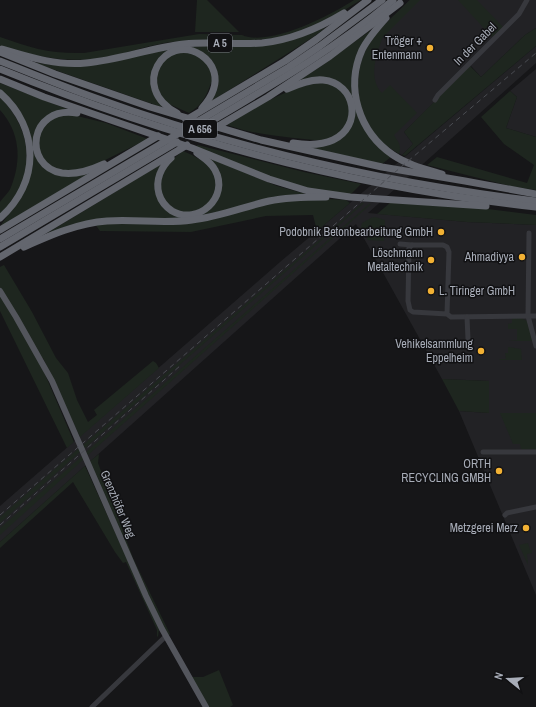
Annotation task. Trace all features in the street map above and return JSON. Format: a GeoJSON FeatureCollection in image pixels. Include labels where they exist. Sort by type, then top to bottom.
{"type":"FeatureCollection","features":[{"type":"Feature","properties":{"kind":"highway","name":"A 5"},"geometry":{"type":"LineString","coordinates":[[0,48],[43,60],[65,63],[84,63],[114,59],[185,44],[263,43],[292,37],[327,24],[367,0]]}},
{"type":"Feature","properties":{"kind":"highway"},"geometry":{"type":"LineString","coordinates":[[0,230],[194,117],[285,61],[317,39],[367,0]]}},
{"type":"Feature","properties":{"kind":"highway","name":"A 656"},"geometry":{"type":"LineString","coordinates":[[0,239],[289,67],[382,0]]}},
{"type":"Feature","properties":{"kind":"highway","name":"A 656"},"geometry":{"type":"LineString","coordinates":[[0,247],[284,78],[349,33],[393,0]]}},
{"type":"Feature","properties":{"kind":"highway"},"geometry":{"type":"LineString","coordinates":[[1,256],[181,147],[268,97],[348,44],[402,2]]}},
{"type":"Feature","properties":{"kind":"highway"},"geometry":{"type":"LineString","coordinates":[[402,2],[369,38],[358,60],[354,83],[355,97],[360,115],[365,125],[381,145],[394,156],[425,169],[465,181]]}},
{"type":"Feature","properties":{"kind":"highway","name":"A 656"},"geometry":{"type":"LineString","coordinates":[[182,116],[161,101],[155,90],[154,81],[155,72],[162,60],[173,52],[182,50],[195,52],[203,56],[212,66],[214,75],[215,84],[211,97],[194,117]]}},
{"type":"Feature","properties":{"kind":"highway"},"geometry":{"type":"LineString","coordinates":[[0,52],[54,74],[182,116],[194,117],[224,129],[261,140],[382,167],[536,194]]}},
{"type":"Feature","properties":{"kind":"highway"},"geometry":{"type":"LineString","coordinates":[[0,61],[94,97],[170,123],[316,163],[411,182],[500,197],[536,201]]}},
{"type":"Feature","properties":{"kind":"highway"},"geometry":{"type":"LineString","coordinates":[[0,69],[92,105],[162,128],[204,141],[316,170],[450,197],[536,207]]}},
{"type":"Feature","properties":{"kind":"highway"},"geometry":{"type":"LineString","coordinates":[[0,79],[44,98],[181,147]]}},
{"type":"Feature","properties":{"kind":"highway"},"geometry":{"type":"LineString","coordinates":[[261,140],[315,145],[326,142],[338,137],[344,131],[350,123],[352,114],[350,100],[345,92],[338,85],[328,81],[318,80],[304,82],[268,97]]}},
{"type":"Feature","properties":{"kind":"highway"},"geometry":{"type":"LineString","coordinates":[[0,93],[8,100],[21,118],[28,137],[30,158],[27,179],[22,190],[15,202],[0,218]]}},
{"type":"Feature","properties":{"kind":"highway"},"geometry":{"type":"LineString","coordinates":[[102,118],[68,112],[51,116],[41,126],[36,139],[38,152],[42,160],[48,167],[56,171],[77,173],[90,170],[130,153]]}},
{"type":"Feature","properties":{"kind":"highway","name":"A 656"},"geometry":{"type":"LineString","coordinates":[[181,147],[191,149],[202,156],[212,165],[218,175],[219,187],[216,197],[210,206],[198,214],[186,215],[177,213],[165,204],[159,196],[159,175],[165,164],[181,147]]}},
{"type":"Feature","properties":{"kind":"highway"},"geometry":{"type":"LineString","coordinates":[[191,149],[285,185],[308,191],[348,196],[508,208],[518,206]]}},
{"type":"Feature","properties":{"kind":"highway"},"geometry":{"type":"LineString","coordinates":[[1,256],[64,230],[95,222],[191,221],[213,217],[268,201],[289,198],[348,196]]}},
{"type":"Feature","properties":{"kind":"main road","name":"Grenzhöfer Weg"},"geometry":{"type":"LineString","coordinates":[[0,291],[47,372],[72,426],[139,582],[166,636],[206,707]]}},
{"type":"Feature","properties":{"kind":"street","name":"In der Gabel"},"geometry":{"type":"LineString","coordinates":[[435,100],[438,95],[520,14],[527,0]]}},
{"type":"Feature","properties":{"kind":"street"},"geometry":{"type":"LineString","coordinates":[[529,233],[528,316],[536,346]]}},
{"type":"Feature","properties":{"kind":"street"},"geometry":{"type":"LineString","coordinates":[[400,244],[443,244],[447,247],[449,252],[447,314]]}},
{"type":"Feature","properties":{"kind":"street"},"geometry":{"type":"LineString","coordinates":[[412,245],[409,248],[408,305],[410,310],[417,313],[447,314],[451,317],[536,316]]}},
{"type":"Feature","properties":{"kind":"street"},"geometry":{"type":"LineString","coordinates":[[467,317],[468,338]]}},
{"type":"Feature","properties":{"kind":"street"},"geometry":{"type":"LineString","coordinates":[[483,452],[536,452]]}},
{"type":"Feature","properties":{"kind":"street"},"geometry":{"type":"LineString","coordinates":[[505,515],[507,513],[536,507]]}},
{"type":"Feature","properties":{"kind":"street"},"geometry":{"type":"LineString","coordinates":[[92,707],[166,636]]}},
{"type":"Feature","properties":{"kind":"shaded area"},"geometry":{"type":"Polygon","coordinates":[[[197,0],[207,0],[239,32],[195,32],[197,0]]]}},
{"type":"Feature","properties":{"kind":"shaded area"},"geometry":{"type":"Polygon","coordinates":[[[354,0],[361,0],[335,16],[307,30],[287,36],[259,40],[201,40],[172,42],[107,57],[79,60],[40,56],[0,46],[0,37],[41,50],[84,53],[199,34],[242,35],[254,38],[268,37],[300,28],[354,0]]]}},
{"type":"Feature","properties":{"kind":"shaded area"},"geometry":{"type":"Polygon","coordinates":[[[410,0],[536,0],[536,28],[525,35],[481,77],[471,66],[404,132],[413,144],[402,155],[390,148],[359,103],[387,22],[410,0]]]}},
{"type":"Feature","properties":{"kind":"shaded area"},"geometry":{"type":"Polygon","coordinates":[[[410,0],[420,0],[383,37],[376,58],[374,73],[375,81],[382,93],[390,85],[417,113],[394,135],[400,146],[399,154],[381,141],[371,129],[364,117],[358,91],[358,77],[365,51],[372,40],[385,24],[410,0]]]}},
{"type":"Feature","properties":{"kind":"shaded area"},"geometry":{"type":"Polygon","coordinates":[[[458,0],[477,0],[503,27],[492,37],[458,0]]]}},
{"type":"Feature","properties":{"kind":"shaded area"},"geometry":{"type":"Polygon","coordinates":[[[327,27],[210,102],[217,83],[211,83],[203,100],[189,113],[169,104],[162,105],[161,107],[32,62],[52,65],[175,48],[298,38],[327,27]]]}},
{"type":"Feature","properties":{"kind":"shaded area"},"geometry":{"type":"Polygon","coordinates":[[[536,28],[536,46],[405,156],[402,155],[413,144],[404,132],[470,66],[481,77],[525,35],[536,28]]]}},
{"type":"Feature","properties":{"kind":"shaded area"},"geometry":{"type":"Polygon","coordinates":[[[371,30],[353,74],[366,132],[376,145],[391,157],[382,164],[307,147],[334,142],[266,135],[227,125],[260,105],[282,94],[318,83],[297,82],[371,30]]]}},
{"type":"Feature","properties":{"kind":"shaded area"},"geometry":{"type":"Polygon","coordinates":[[[536,46],[536,63],[368,213],[467,222],[536,225],[536,595],[459,411],[489,413],[489,381],[442,379],[356,224],[0,542],[0,506],[280,262],[536,46]]]}},
{"type":"Feature","properties":{"kind":"shaded area"},"geometry":{"type":"Polygon","coordinates":[[[536,69],[536,137],[506,128],[517,97],[510,91],[536,69]]]}},
{"type":"Feature","properties":{"kind":"shaded area"},"geometry":{"type":"Polygon","coordinates":[[[0,83],[67,109],[48,115],[69,114],[106,123],[148,139],[95,165],[95,170],[0,227],[19,201],[26,187],[30,177],[33,154],[32,143],[25,122],[1,92],[0,83]]]}},
{"type":"Feature","properties":{"kind":"shaded area"},"geometry":{"type":"Polygon","coordinates":[[[510,91],[517,97],[506,128],[536,137],[536,190],[510,186],[427,165],[437,157],[527,183],[534,165],[504,144],[481,117],[510,91]]]}},
{"type":"Feature","properties":{"kind":"shaded area"},"geometry":{"type":"Polygon","coordinates":[[[0,97],[17,119],[26,144],[27,157],[26,170],[16,196],[0,215],[0,202],[9,191],[15,177],[18,157],[12,128],[0,110],[0,97]]]}},
{"type":"Feature","properties":{"kind":"shaded area"},"geometry":{"type":"Polygon","coordinates":[[[198,145],[304,172],[361,184],[351,194],[326,193],[277,181],[194,147],[198,145]]]}},
{"type":"Feature","properties":{"kind":"shaded area"},"geometry":{"type":"Polygon","coordinates":[[[183,151],[206,163],[209,158],[277,186],[306,194],[277,196],[346,200],[350,203],[317,231],[313,215],[266,216],[191,232],[100,231],[92,220],[39,238],[163,163],[162,173],[169,162],[183,151]]]}},
{"type":"Feature","properties":{"kind":"shaded area"},"geometry":{"type":"Polygon","coordinates":[[[391,202],[472,207],[536,215],[536,225],[467,222],[377,214],[391,202]]]}},
{"type":"Feature","properties":{"kind":"shaded area"},"geometry":{"type":"Polygon","coordinates":[[[362,203],[364,203],[85,448],[83,445],[362,203]]]}},
{"type":"Feature","properties":{"kind":"shaded area"},"geometry":{"type":"Polygon","coordinates":[[[369,204],[371,204],[88,455],[86,452],[369,204]]]}},
{"type":"Feature","properties":{"kind":"shaded area"},"geometry":{"type":"Polygon","coordinates":[[[375,217],[385,220],[384,241],[368,240],[361,228],[362,223],[375,217]]]}},
{"type":"Feature","properties":{"kind":"shaded area"},"geometry":{"type":"Polygon","coordinates":[[[4,265],[32,312],[56,358],[68,373],[77,400],[88,422],[97,415],[94,410],[153,361],[159,368],[80,437],[43,358],[38,358],[74,442],[67,448],[0,311],[0,267],[4,265]]]}},
{"type":"Feature","properties":{"kind":"shaded area"},"geometry":{"type":"Polygon","coordinates":[[[512,318],[521,318],[527,321],[533,341],[509,341],[517,340],[517,329],[508,329],[508,324],[512,323],[512,318]]]}},
{"type":"Feature","properties":{"kind":"shaded area"},"geometry":{"type":"Polygon","coordinates":[[[508,347],[521,349],[522,360],[500,360],[499,359],[506,359],[505,353],[508,353],[508,347]]]}},
{"type":"Feature","properties":{"kind":"shaded area"},"geometry":{"type":"Polygon","coordinates":[[[442,379],[489,381],[489,413],[459,411],[442,379]]]}},
{"type":"Feature","properties":{"kind":"shaded area"},"geometry":{"type":"Polygon","coordinates":[[[500,413],[536,413],[536,449],[521,449],[520,444],[513,444],[500,413]]]}},
{"type":"Feature","properties":{"kind":"shaded area"},"geometry":{"type":"Polygon","coordinates":[[[79,448],[80,452],[0,523],[0,517],[79,448]]]}},
{"type":"Feature","properties":{"kind":"shaded area"},"geometry":{"type":"Polygon","coordinates":[[[99,454],[98,463],[133,558],[170,634],[168,636],[146,594],[89,462],[99,454]]]}},
{"type":"Feature","properties":{"kind":"shaded area"},"geometry":{"type":"Polygon","coordinates":[[[82,456],[84,459],[0,535],[0,528],[82,456]]]}},
{"type":"Feature","properties":{"kind":"shaded area"},"geometry":{"type":"Polygon","coordinates":[[[85,466],[159,629],[158,637],[157,630],[126,562],[123,563],[115,552],[73,482],[0,548],[0,542],[85,466]]]}},
{"type":"Feature","properties":{"kind":"shaded area"},"geometry":{"type":"Polygon","coordinates":[[[528,543],[532,553],[527,554],[528,565],[519,545],[528,543]]]}},
{"type":"Feature","properties":{"kind":"shaded area"},"geometry":{"type":"Polygon","coordinates":[[[219,670],[233,705],[230,707],[209,707],[191,677],[203,677],[219,670]]]}},
{"type":"Feature","properties":{"kind":"railway"},"geometry":{"type":"LineString","coordinates":[[0,515],[394,173],[536,53]]}},
{"type":"Feature","properties":{"kind":"railway"},"geometry":{"type":"LineString","coordinates":[[0,525],[181,365]]}},
{"type":"Feature","properties":{"kind":"place","name":"Tröger + Entenmann"},"geometry":{"type":"Point","coordinates":[430,48]}},
{"type":"Feature","properties":{"kind":"place","name":"Podobnik Betonbearbeitung GmbH"},"geometry":{"type":"Point","coordinates":[441,232]}},
{"type":"Feature","properties":{"kind":"place","name":"Ahmadiyya"},"geometry":{"type":"Point","coordinates":[522,257]}},
{"type":"Feature","properties":{"kind":"place","name":"Löschmann Metaltechnik"},"geometry":{"type":"Point","coordinates":[431,260]}},
{"type":"Feature","properties":{"kind":"place","name":"L. Tiringer GmbH"},"geometry":{"type":"Point","coordinates":[431,291]}},
{"type":"Feature","properties":{"kind":"place","name":"Vehikelsammlung Eppelheim"},"geometry":{"type":"Point","coordinates":[481,351]}},
{"type":"Feature","properties":{"kind":"place","name":"ORTH RECYCLING GMBH"},"geometry":{"type":"Point","coordinates":[499,471]}},
{"type":"Feature","properties":{"kind":"place","name":"Metzgerei Merz"},"geometry":{"type":"Point","coordinates":[526,528]}}]}
